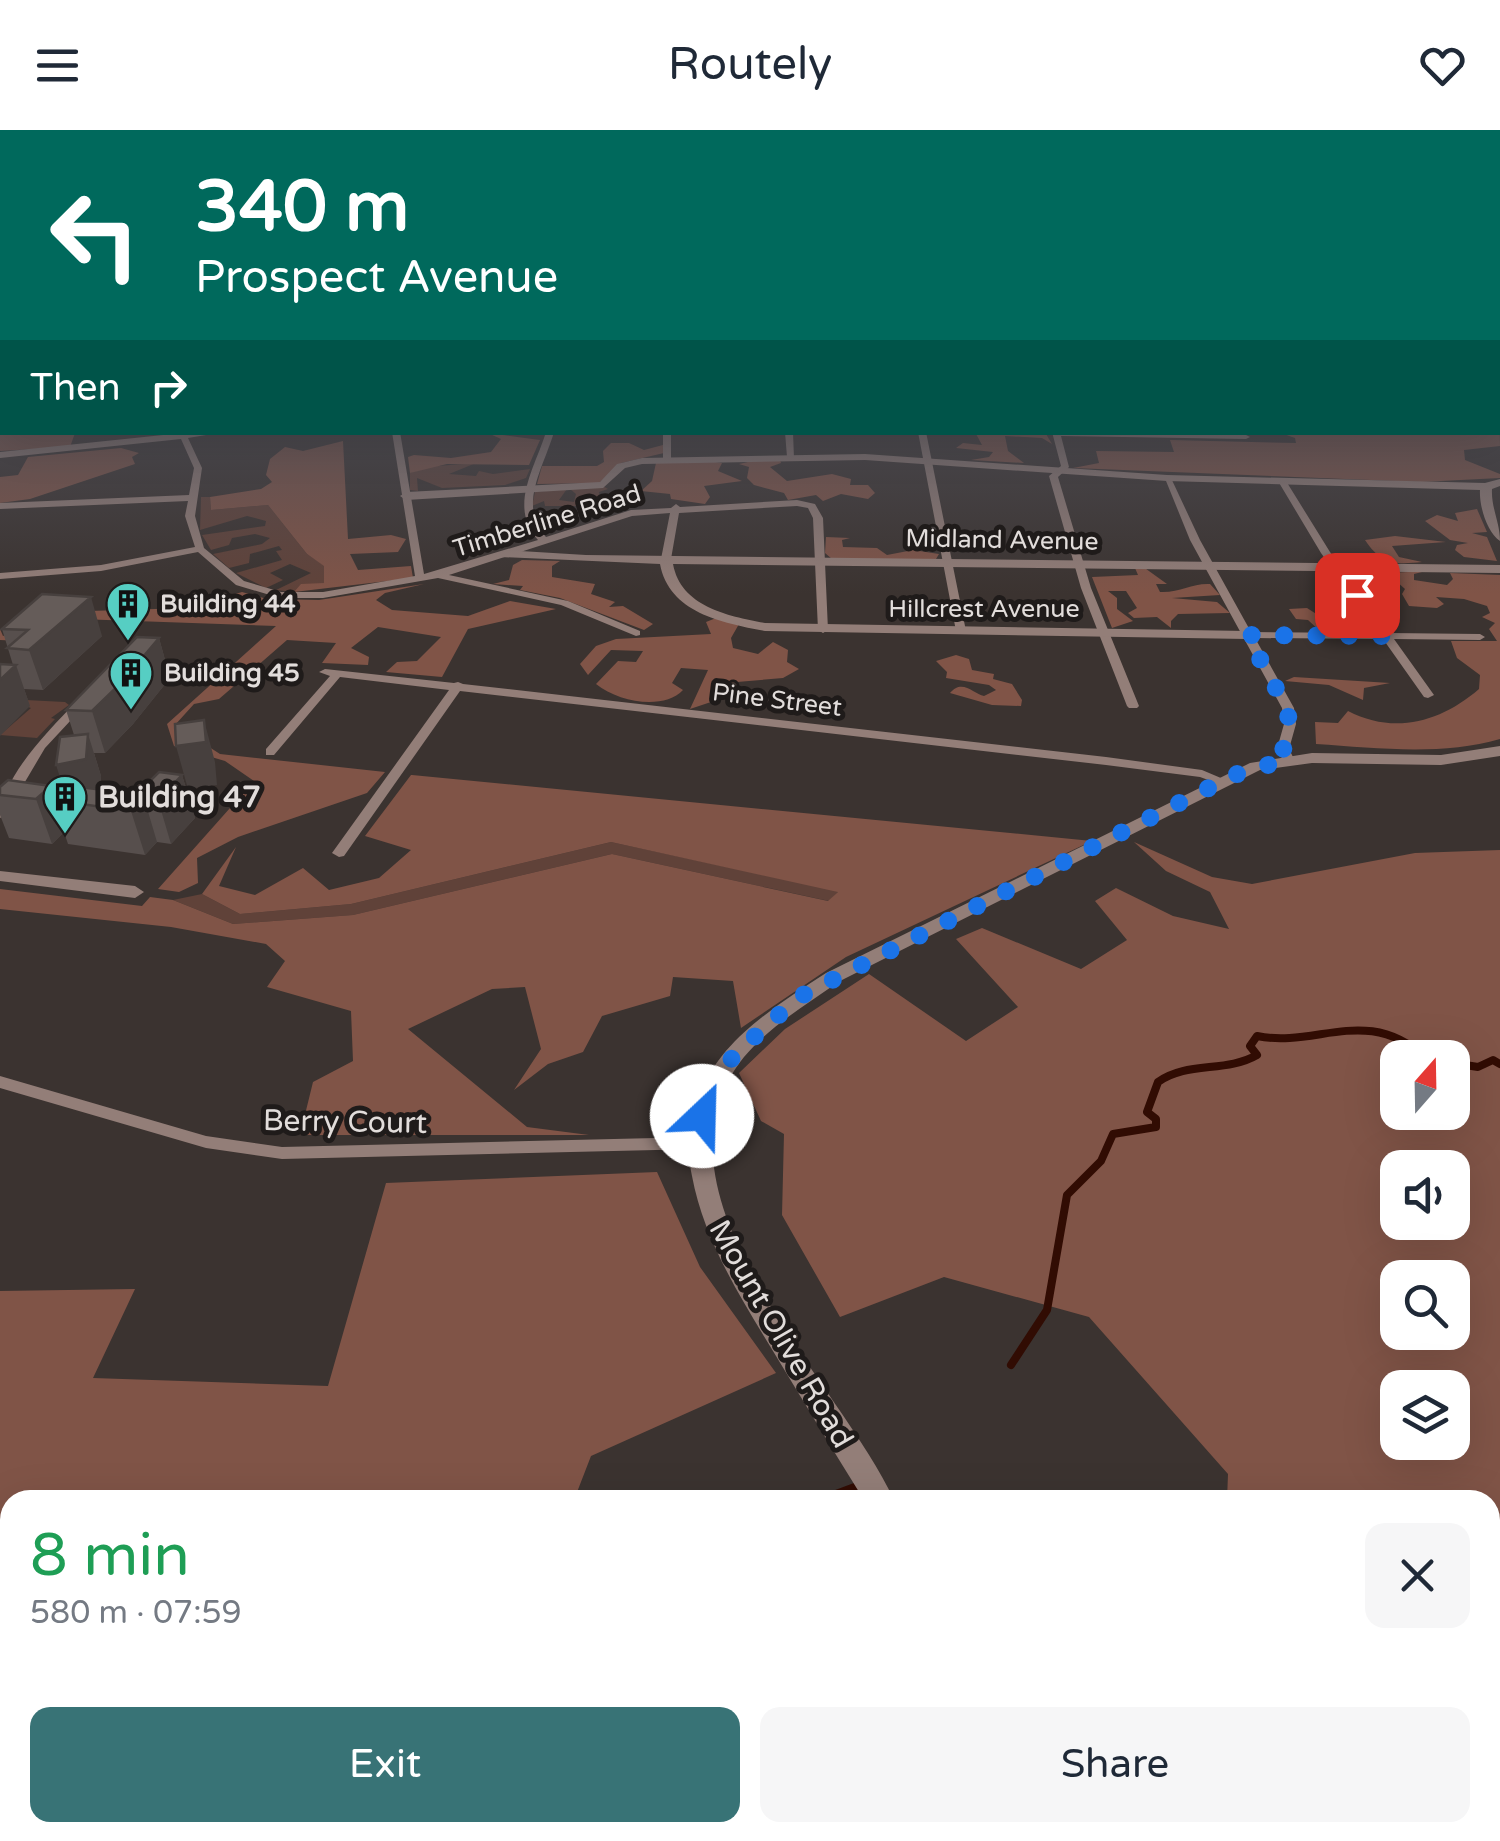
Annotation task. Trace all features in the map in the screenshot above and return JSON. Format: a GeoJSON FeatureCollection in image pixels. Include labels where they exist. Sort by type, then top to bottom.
{"type":"FeatureCollection","features":[{"type":"Feature","properties":{"kind":"street"},"geometry":{"type":"LineString","coordinates":[[0,455],[198,435]]}},
{"type":"Feature","properties":{"kind":"street"},"geometry":{"type":"LineString","coordinates":[[396,435],[420,578]]}},
{"type":"Feature","properties":{"kind":"street"},"geometry":{"type":"LineString","coordinates":[[544,540],[533,525],[527,490],[549,435]]}},
{"type":"Feature","properties":{"kind":"street","name":"Timberline Road"},"geometry":{"type":"LineString","coordinates":[[666,460],[667,435]]}},
{"type":"Feature","properties":{"kind":"street"},"geometry":{"type":"LineString","coordinates":[[789,435],[791,457]]}},
{"type":"Feature","properties":{"kind":"street"},"geometry":{"type":"LineString","coordinates":[[923,435],[961,631]]}},
{"type":"Feature","properties":{"kind":"street"},"geometry":{"type":"LineString","coordinates":[[1057,435],[1066,466],[1053,476],[1054,486],[1133,706]]}},
{"type":"Feature","properties":{"kind":"street"},"geometry":{"type":"LineString","coordinates":[[1151,435],[1246,437]]}},
{"type":"Feature","properties":{"kind":"street"},"geometry":{"type":"LineString","coordinates":[[0,576],[101,568],[200,549],[191,526],[198,468],[184,437]]}},
{"type":"Feature","properties":{"kind":"street"},"geometry":{"type":"LineString","coordinates":[[406,496],[606,484],[624,464],[791,457],[928,460],[1167,478],[1486,487],[1500,482]]}},
{"type":"Feature","properties":{"kind":"street"},"geometry":{"type":"LineString","coordinates":[[1167,478],[1208,564],[1288,708],[1290,724],[1283,749],[1288,759]]}},
{"type":"Feature","properties":{"kind":"street"},"geometry":{"type":"LineString","coordinates":[[1282,482],[1428,695]]}},
{"type":"Feature","properties":{"kind":"street"},"geometry":{"type":"LineString","coordinates":[[1486,487],[1485,503],[1500,537]]}},
{"type":"Feature","properties":{"kind":"street"},"geometry":{"type":"LineString","coordinates":[[0,506],[193,498]]}},
{"type":"Feature","properties":{"kind":"street","name":"Timberline Road"},"geometry":{"type":"LineString","coordinates":[[200,549],[240,583],[280,595],[323,595],[438,575],[618,516],[676,508],[806,504],[816,511],[821,562]]}},
{"type":"Feature","properties":{"kind":"street"},"geometry":{"type":"LineString","coordinates":[[666,559],[676,508]]}},
{"type":"Feature","properties":{"kind":"street","name":"Midland Avenue"},"geometry":{"type":"LineString","coordinates":[[505,554],[821,562],[1500,569]]}},
{"type":"Feature","properties":{"kind":"street","name":"Hillcrest Avenue"},"geometry":{"type":"LineString","coordinates":[[666,559],[670,582],[704,609],[765,626],[823,630],[1480,637]]}},
{"type":"Feature","properties":{"kind":"street"},"geometry":{"type":"LineString","coordinates":[[821,562],[823,630]]}},
{"type":"Feature","properties":{"kind":"street"},"geometry":{"type":"LineString","coordinates":[[438,575],[564,603],[636,633]]}},
{"type":"Feature","properties":{"kind":"street"},"geometry":{"type":"LineString","coordinates":[[142,668],[196,668]]}},
{"type":"Feature","properties":{"kind":"street","name":"Pine Street"},"geometry":{"type":"LineString","coordinates":[[270,752],[332,672],[1169,769],[1222,782]]}},
{"type":"Feature","properties":{"kind":"street"},"geometry":{"type":"LineString","coordinates":[[338,853],[458,686]]}},
{"type":"Feature","properties":{"kind":"street"},"geometry":{"type":"LineString","coordinates":[[0,814],[40,746],[94,689]]}},
{"type":"Feature","properties":{"kind":"street","name":"Mount Olive Road"},"geometry":{"type":"LineString","coordinates":[[874,1490],[732,1260],[706,1197],[698,1143],[708,1097],[727,1065],[759,1028],[799,997],[1256,766],[1288,759],[1420,761],[1500,751]]}},
{"type":"Feature","properties":{"kind":"street"},"geometry":{"type":"LineString","coordinates":[[0,876],[135,892]]}},
{"type":"Feature","properties":{"kind":"street","name":"Berry Court"},"geometry":{"type":"LineString","coordinates":[[0,1082],[206,1142],[282,1153],[698,1143]]}},
{"type":"Feature","properties":{"kind":"shaded area"},"geometry":{"type":"Polygon","coordinates":[[[0,435],[74,435],[70,447],[0,451],[0,435]]]}},
{"type":"Feature","properties":{"kind":"shaded area"},"geometry":{"type":"Polygon","coordinates":[[[492,435],[540,440],[529,465],[447,464],[410,473],[408,457],[451,458],[491,452],[501,439],[492,435]]]}},
{"type":"Feature","properties":{"kind":"shaded area"},"geometry":{"type":"Polygon","coordinates":[[[977,435],[1047,435],[1052,444],[1042,438],[1005,436],[1008,451],[1024,463],[971,460],[989,457],[993,452],[956,448],[963,443],[982,445],[977,435]]]}},
{"type":"Feature","properties":{"kind":"shaded area"},"geometry":{"type":"Polygon","coordinates":[[[1287,435],[1500,435],[1500,446],[1464,450],[1465,460],[1500,474],[1500,478],[1421,482],[1073,468],[1099,463],[1096,451],[1174,452],[1170,440],[1296,443],[1295,438],[1287,435]]]}},
{"type":"Feature","properties":{"kind":"shaded area"},"geometry":{"type":"Polygon","coordinates":[[[343,441],[348,539],[391,535],[406,539],[398,552],[350,554],[358,570],[411,566],[413,578],[294,592],[301,584],[324,583],[324,566],[307,554],[268,505],[211,510],[210,497],[261,489],[272,482],[266,475],[270,459],[285,447],[303,451],[343,441]]]}},
{"type":"Feature","properties":{"kind":"shaded area"},"geometry":{"type":"Polygon","coordinates":[[[611,443],[629,443],[644,450],[663,445],[664,453],[621,463],[599,483],[537,484],[542,466],[597,466],[604,462],[603,451],[611,443]]]}},
{"type":"Feature","properties":{"kind":"shaded area"},"geometry":{"type":"Polygon","coordinates":[[[121,448],[139,453],[132,457],[135,464],[30,499],[0,503],[0,477],[18,475],[28,457],[121,448]]]}},
{"type":"Feature","properties":{"kind":"shaded area"},"geometry":{"type":"Polygon","coordinates":[[[780,460],[781,463],[770,467],[787,481],[832,474],[851,479],[850,485],[868,485],[875,493],[868,499],[841,494],[823,501],[816,495],[788,500],[784,493],[754,485],[747,478],[749,467],[739,464],[780,460]]]}},
{"type":"Feature","properties":{"kind":"shaded area"},"geometry":{"type":"Polygon","coordinates":[[[476,463],[449,474],[476,476],[479,471],[493,474],[530,469],[526,478],[505,485],[442,488],[417,478],[418,491],[410,490],[410,473],[424,467],[476,463]]]}},
{"type":"Feature","properties":{"kind":"shaded area"},"geometry":{"type":"Polygon","coordinates":[[[656,463],[722,463],[718,471],[742,481],[704,486],[710,497],[705,504],[641,491],[652,481],[656,463]]]}},
{"type":"Feature","properties":{"kind":"shaded area"},"geometry":{"type":"Polygon","coordinates":[[[567,489],[559,500],[574,502],[576,494],[570,489],[608,489],[599,492],[601,500],[617,499],[615,506],[545,506],[544,501],[532,506],[535,492],[567,489]]]}},
{"type":"Feature","properties":{"kind":"shaded area"},"geometry":{"type":"Polygon","coordinates":[[[201,497],[210,497],[211,510],[268,505],[307,554],[325,566],[325,583],[294,592],[276,590],[311,573],[290,564],[270,573],[283,580],[266,588],[236,573],[282,560],[276,551],[282,550],[279,546],[250,554],[249,563],[229,568],[213,554],[262,544],[270,538],[255,534],[232,538],[229,545],[211,550],[202,535],[265,526],[266,521],[247,516],[200,530],[201,497]]]}},
{"type":"Feature","properties":{"kind":"shaded area"},"geometry":{"type":"Polygon","coordinates":[[[1477,509],[1487,532],[1472,533],[1487,537],[1497,561],[1464,557],[1455,550],[1457,545],[1468,543],[1450,540],[1425,521],[1437,515],[1458,521],[1455,513],[1477,509]]]}},
{"type":"Feature","properties":{"kind":"shaded area"},"geometry":{"type":"Polygon","coordinates":[[[1395,536],[1446,542],[1392,546],[1399,557],[1422,562],[1404,563],[1383,558],[1365,540],[1395,536]]]}},
{"type":"Feature","properties":{"kind":"shaded area"},"geometry":{"type":"Polygon","coordinates":[[[826,537],[850,538],[842,540],[843,547],[877,548],[887,555],[913,550],[939,554],[936,559],[832,559],[825,553],[826,537]]]}},
{"type":"Feature","properties":{"kind":"shaded area"},"geometry":{"type":"Polygon","coordinates":[[[522,560],[560,561],[552,566],[552,577],[595,584],[591,594],[615,602],[609,607],[623,606],[653,624],[644,630],[560,598],[520,590],[523,586],[493,584],[509,580],[513,565],[522,560]]]}},
{"type":"Feature","properties":{"kind":"shaded area"},"geometry":{"type":"Polygon","coordinates":[[[1142,566],[1167,584],[1156,584],[1160,592],[1210,584],[1220,595],[1172,598],[1217,602],[1230,613],[1178,614],[1171,621],[1171,628],[1157,617],[1134,618],[1128,613],[1137,608],[1126,591],[1108,591],[1117,598],[1117,609],[1133,621],[1112,628],[1092,577],[1138,575],[1135,568],[1142,566]]]}},
{"type":"Feature","properties":{"kind":"shaded area"},"geometry":{"type":"Polygon","coordinates":[[[1426,571],[1414,574],[1414,580],[1447,585],[1453,579],[1450,573],[1500,575],[1500,739],[1432,749],[1316,744],[1315,722],[1338,723],[1348,711],[1383,722],[1416,721],[1449,710],[1479,689],[1480,675],[1457,658],[1451,641],[1497,641],[1489,629],[1495,623],[1482,617],[1490,613],[1487,606],[1436,597],[1444,604],[1437,608],[1409,606],[1402,594],[1405,589],[1396,581],[1399,578],[1353,575],[1426,571]]]}},
{"type":"Feature","properties":{"kind":"shaded area"},"geometry":{"type":"Polygon","coordinates":[[[424,584],[385,593],[376,600],[392,610],[468,616],[510,601],[556,609],[468,629],[442,677],[386,672],[397,662],[417,661],[441,637],[378,627],[351,648],[369,657],[368,665],[322,663],[336,643],[287,640],[219,699],[194,704],[175,725],[220,754],[385,772],[367,793],[238,837],[197,858],[198,883],[179,892],[158,889],[254,781],[225,761],[174,746],[167,724],[276,626],[78,619],[22,641],[0,640],[0,629],[3,636],[56,612],[188,608],[242,592],[267,599],[319,600],[424,584]]]}},
{"type":"Feature","properties":{"kind":"shaded area"},"geometry":{"type":"Polygon","coordinates":[[[1307,608],[1321,617],[1369,620],[1378,631],[1321,632],[1308,620],[1296,619],[1289,609],[1307,608]]]}},
{"type":"Feature","properties":{"kind":"shaded area"},"geometry":{"type":"Polygon","coordinates":[[[716,618],[739,624],[731,638],[733,648],[758,654],[773,642],[788,650],[787,662],[799,669],[783,678],[713,684],[710,695],[717,700],[690,709],[708,670],[681,668],[672,683],[683,690],[665,700],[641,702],[617,696],[596,684],[618,661],[636,662],[643,651],[611,650],[588,675],[580,664],[596,646],[616,639],[711,634],[706,622],[716,618]]]}},
{"type":"Feature","properties":{"kind":"shaded area"},"geometry":{"type":"Polygon","coordinates":[[[956,655],[969,659],[972,670],[994,674],[993,679],[1012,684],[1022,700],[1021,706],[992,705],[950,693],[959,687],[984,696],[996,690],[989,685],[946,678],[947,672],[936,661],[956,655]]]}},
{"type":"Feature","properties":{"kind":"shaded area"},"geometry":{"type":"Polygon","coordinates":[[[1294,677],[1390,683],[1364,688],[1363,700],[1329,685],[1285,681],[1294,677]]]}},
{"type":"Feature","properties":{"kind":"shaded area"},"geometry":{"type":"Polygon","coordinates":[[[6,699],[69,705],[51,718],[55,719],[37,738],[0,735],[31,708],[6,699]]]}},
{"type":"Feature","properties":{"kind":"shaded area"},"geometry":{"type":"Polygon","coordinates":[[[411,775],[1092,841],[846,957],[741,1028],[733,981],[673,977],[670,996],[602,1016],[583,1052],[548,1064],[514,1090],[541,1049],[525,987],[492,989],[408,1029],[527,1127],[589,1135],[300,1135],[313,1082],[353,1061],[351,1011],[267,987],[285,961],[266,944],[171,927],[0,909],[0,889],[142,906],[150,897],[173,900],[233,924],[353,915],[612,854],[828,901],[838,892],[611,842],[351,904],[240,914],[202,894],[236,847],[219,886],[255,895],[303,868],[329,890],[379,878],[411,850],[365,836],[411,775]]]}},
{"type":"Feature","properties":{"kind":"shaded area"},"geometry":{"type":"Polygon","coordinates":[[[611,842],[839,891],[829,901],[612,854],[353,915],[233,924],[173,900],[202,894],[240,914],[351,904],[611,842]]]}},
{"type":"Feature","properties":{"kind":"shaded area"},"geometry":{"type":"Polygon","coordinates":[[[1134,842],[1212,877],[1252,884],[1415,853],[1500,850],[1500,1490],[1227,1490],[1228,1474],[1089,1317],[944,1277],[840,1317],[782,1215],[784,1134],[761,1121],[739,1073],[785,1029],[869,974],[966,1041],[1018,1007],[956,939],[982,928],[1081,969],[1127,940],[1095,901],[1116,888],[1173,916],[1229,929],[1210,892],[1166,871],[1134,842]]]}},
{"type":"Feature","properties":{"kind":"shaded area"},"geometry":{"type":"Polygon","coordinates":[[[657,1172],[700,1267],[776,1373],[591,1456],[578,1490],[0,1490],[0,1291],[135,1289],[93,1378],[328,1386],[386,1183],[657,1172]]]}},
{"type":"Feature","properties":{"kind":"building"},"geometry":{"type":"Polygon","coordinates":[[[42,594],[91,597],[29,650],[7,648],[28,630],[2,629],[42,594]]]}},
{"type":"Feature","properties":{"kind":"building"},"geometry":{"type":"Polygon","coordinates":[[[137,637],[159,638],[92,711],[66,710],[137,637]]]}},
{"type":"Feature","properties":{"kind":"building"},"geometry":{"type":"Polygon","coordinates":[[[0,664],[16,665],[0,680],[0,664]]]}},
{"type":"Feature","properties":{"kind":"building"},"geometry":{"type":"Polygon","coordinates":[[[204,720],[206,742],[176,746],[175,724],[204,720]]]}},
{"type":"Feature","properties":{"kind":"building"},"geometry":{"type":"Polygon","coordinates":[[[88,734],[86,759],[56,765],[60,737],[88,734]]]}},
{"type":"Feature","properties":{"kind":"building"},"geometry":{"type":"Polygon","coordinates":[[[159,772],[182,775],[158,800],[144,798],[131,811],[52,800],[54,784],[137,794],[159,772]]]}},
{"type":"Feature","properties":{"kind":"building"},"geometry":{"type":"Polygon","coordinates":[[[8,780],[51,786],[36,799],[0,795],[0,787],[8,780]]]}},
{"type":"Feature","properties":{"kind":"waterway"},"geometry":{"type":"LineString","coordinates":[[1011,1365],[1047,1310],[1067,1195],[1101,1161],[1113,1134],[1156,1127],[1156,1119],[1147,1112],[1158,1082],[1181,1071],[1233,1064],[1257,1055],[1250,1046],[1257,1036],[1301,1037],[1363,1030],[1399,1040]]}},
{"type":"Feature","properties":{"kind":"waterway"},"geometry":{"type":"LineString","coordinates":[[1470,1066],[1478,1067],[1493,1060],[1500,1064]]}},
{"type":"Feature","properties":{"kind":"waterway"},"geometry":{"type":"LineString","coordinates":[[850,1490],[855,1488]]}},
{"type":"Feature","properties":{"kind":"place","name":"Building 44"},"geometry":{"type":"Point","coordinates":[128,642]}},
{"type":"Feature","properties":{"kind":"place","name":"Building 45"},"geometry":{"type":"Point","coordinates":[131,711]}},
{"type":"Feature","properties":{"kind":"place","name":"Building 47"},"geometry":{"type":"Point","coordinates":[65,835]}},
{"type":"Feature","properties":{"kind":"route"},"geometry":{"type":"LineString","coordinates":[[702,1116],[720,1075],[742,1046],[781,1010],[833,976],[1234,775],[1260,764],[1288,759],[1283,751],[1290,724],[1288,708],[1247,635],[1386,636],[1357,595]]}}]}
